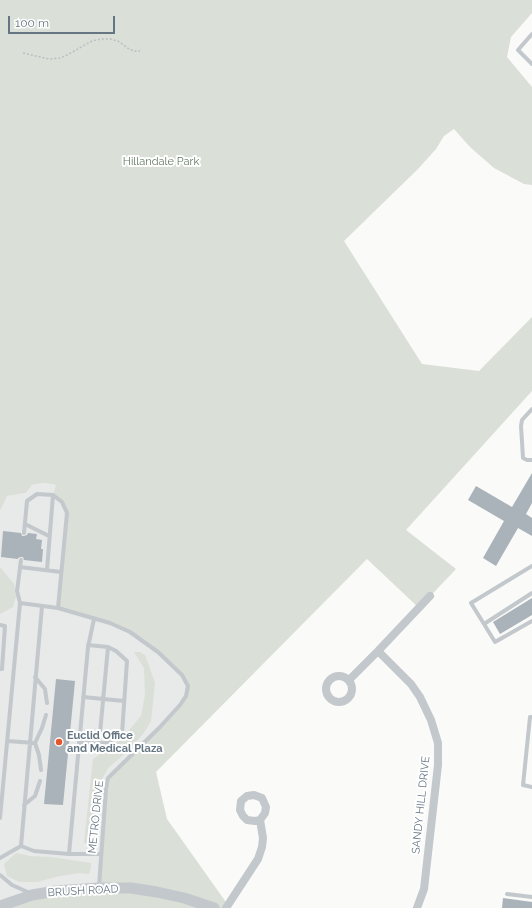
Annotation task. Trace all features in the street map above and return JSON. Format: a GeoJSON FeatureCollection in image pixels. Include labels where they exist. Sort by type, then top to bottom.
{"type":"FeatureCollection","features":[{"type":"Feature","properties":{"kind":"street"},"geometry":{"type":"LineString","coordinates":[[349,680],[430,596]]}},
{"type":"Feature","properties":{"kind":"street","name":"SANDY HILL DRIVE"},"geometry":{"type":"LineString","coordinates":[[378,651],[411,684],[420,697],[431,720],[438,743],[438,765],[424,889],[417,908]]}},
{"type":"Feature","properties":{"kind":"street"},"geometry":{"type":"LineString","coordinates":[[226,908],[258,859],[263,838],[260,820]]}},
{"type":"Feature","properties":{"kind":"street","name":"BRUSH ROAD"},"geometry":{"type":"LineString","coordinates":[[0,906],[32,894],[99,888],[131,888],[184,898],[214,908]]}},
{"type":"Feature","properties":{"kind":"lane"},"geometry":{"type":"LineString","coordinates":[[532,34],[518,50],[532,64]]}},
{"type":"Feature","properties":{"kind":"lane"},"geometry":{"type":"LineString","coordinates":[[532,409],[522,420],[521,426],[523,458],[532,460]]}},
{"type":"Feature","properties":{"kind":"lane"},"geometry":{"type":"LineString","coordinates":[[24,533],[28,501],[37,494],[53,496],[62,502],[67,513],[58,608]]}},
{"type":"Feature","properties":{"kind":"lane"},"geometry":{"type":"LineString","coordinates":[[47,570],[53,496]]}},
{"type":"Feature","properties":{"kind":"lane"},"geometry":{"type":"LineString","coordinates":[[25,524],[50,536]]}},
{"type":"Feature","properties":{"kind":"lane"},"geometry":{"type":"LineString","coordinates":[[0,818],[20,603],[17,591],[21,560]]}},
{"type":"Feature","properties":{"kind":"lane"},"geometry":{"type":"LineString","coordinates":[[532,566],[471,604],[495,642],[532,621]]}},
{"type":"Feature","properties":{"kind":"lane"},"geometry":{"type":"LineString","coordinates":[[20,567],[61,572]]}},
{"type":"Feature","properties":{"kind":"lane"},"geometry":{"type":"LineString","coordinates":[[484,624],[532,593]]}},
{"type":"Feature","properties":{"kind":"lane","name":"METRO DRIVE"},"geometry":{"type":"LineString","coordinates":[[20,603],[58,608],[110,623],[130,632],[158,652],[182,675],[188,686],[186,696],[180,705],[160,727],[108,778],[99,888]]}},
{"type":"Feature","properties":{"kind":"lane"},"geometry":{"type":"LineString","coordinates":[[20,846],[42,606]]}},
{"type":"Feature","properties":{"kind":"lane"},"geometry":{"type":"LineString","coordinates":[[69,854],[88,644],[94,619]]}},
{"type":"Feature","properties":{"kind":"lane"},"geometry":{"type":"LineString","coordinates":[[0,626],[5,626],[2,669],[0,669]]}},
{"type":"Feature","properties":{"kind":"lane"},"geometry":{"type":"LineString","coordinates":[[79,742],[99,744],[108,742],[122,734],[127,661],[116,651],[108,647],[88,644]]}},
{"type":"Feature","properties":{"kind":"lane"},"geometry":{"type":"LineString","coordinates":[[99,744],[108,647]]}},
{"type":"Feature","properties":{"kind":"lane"},"geometry":{"type":"LineString","coordinates":[[35,677],[45,689],[47,703]]}},
{"type":"Feature","properties":{"kind":"lane"},"geometry":{"type":"LineString","coordinates":[[83,697],[124,701]]}},
{"type":"Feature","properties":{"kind":"lane"},"geometry":{"type":"LineString","coordinates":[[41,770],[39,755],[35,743],[46,715]]}},
{"type":"Feature","properties":{"kind":"lane"},"geometry":{"type":"LineString","coordinates":[[532,718],[530,717],[523,785],[532,787]]}},
{"type":"Feature","properties":{"kind":"lane"},"geometry":{"type":"LineString","coordinates":[[7,740],[35,743]]}},
{"type":"Feature","properties":{"kind":"lane"},"geometry":{"type":"LineString","coordinates":[[0,751],[6,751]]}},
{"type":"Feature","properties":{"kind":"lane"},"geometry":{"type":"LineString","coordinates":[[24,805],[35,796],[40,781]]}},
{"type":"Feature","properties":{"kind":"lane"},"geometry":{"type":"LineString","coordinates":[[20,846],[34,851],[69,854],[101,854]]}},
{"type":"Feature","properties":{"kind":"lane"},"geometry":{"type":"LineString","coordinates":[[0,858],[20,846]]}},
{"type":"Feature","properties":{"kind":"lane"},"geometry":{"type":"LineString","coordinates":[[0,875],[12,885],[32,894]]}},
{"type":"Feature","properties":{"kind":"lane"},"geometry":{"type":"LineString","coordinates":[[507,894],[532,897]]}},
{"type":"Feature","properties":{"kind":"path"},"geometry":{"type":"LineString","coordinates":[[23,53],[49,59],[60,58],[92,41],[102,39],[118,41],[129,49],[140,51]]}},
{"type":"Feature","properties":{"kind":"shaded area"},"geometry":{"type":"Polygon","coordinates":[[[43,483],[56,485],[130,632],[158,652],[182,675],[188,686],[186,696],[99,888],[0,906],[0,511],[6,496],[26,493],[32,485],[43,483]]]}},
{"type":"Feature","properties":{"kind":"green space","name":"Hillandale Park"},"geometry":{"type":"Polygon","coordinates":[[[0,0],[532,0],[532,13],[511,37],[507,57],[532,87],[532,185],[524,184],[494,168],[470,147],[454,129],[444,136],[436,149],[418,169],[344,241],[422,364],[479,371],[532,317],[532,391],[406,530],[456,569],[419,608],[367,559],[156,772],[167,819],[228,905],[226,908],[0,908],[0,906],[99,887],[108,778],[180,705],[188,686],[182,675],[158,652],[130,632],[110,623],[58,608],[67,513],[62,502],[53,495],[56,485],[43,483],[32,485],[26,493],[7,496],[0,511],[0,0]]]}},
{"type":"Feature","properties":{"kind":"green space"},"geometry":{"type":"Polygon","coordinates":[[[0,567],[14,584],[16,597],[13,607],[0,614],[0,567]]]}},
{"type":"Feature","properties":{"kind":"green space"},"geometry":{"type":"Polygon","coordinates":[[[134,652],[140,652],[145,655],[155,683],[151,721],[143,734],[108,768],[100,783],[95,808],[95,834],[91,844],[84,843],[93,759],[125,735],[141,716],[145,695],[144,668],[134,652]]]}},
{"type":"Feature","properties":{"kind":"green space"},"geometry":{"type":"Polygon","coordinates":[[[16,853],[91,863],[91,868],[89,874],[80,873],[60,876],[37,882],[19,882],[7,876],[4,864],[16,853]]]}},
{"type":"Feature","properties":{"kind":"building"},"geometry":{"type":"Polygon","coordinates":[[[532,473],[532,503],[526,514],[532,518],[532,536],[518,528],[496,566],[483,558],[504,521],[468,500],[476,486],[512,507],[532,473]]]}},
{"type":"Feature","properties":{"kind":"building"},"geometry":{"type":"Polygon","coordinates":[[[3,531],[21,533],[22,536],[27,535],[28,533],[37,534],[36,539],[42,540],[42,562],[24,560],[23,557],[18,559],[1,557],[3,531]]]}},
{"type":"Feature","properties":{"kind":"building"},"geometry":{"type":"Polygon","coordinates":[[[532,598],[532,615],[500,634],[493,622],[532,598]]]}},
{"type":"Feature","properties":{"kind":"building","name":"Euclid Office and Medical Plaza"},"geometry":{"type":"Polygon","coordinates":[[[56,679],[75,681],[63,805],[44,804],[56,679]]]}},
{"type":"Feature","properties":{"kind":"building"},"geometry":{"type":"Polygon","coordinates":[[[503,898],[532,902],[532,908],[502,908],[503,898]]]}},
{"type":"Feature","properties":{"kind":"place","name":"Euclid Office and Medical Plaza"},"geometry":{"type":"Point","coordinates":[59,742]}}]}
